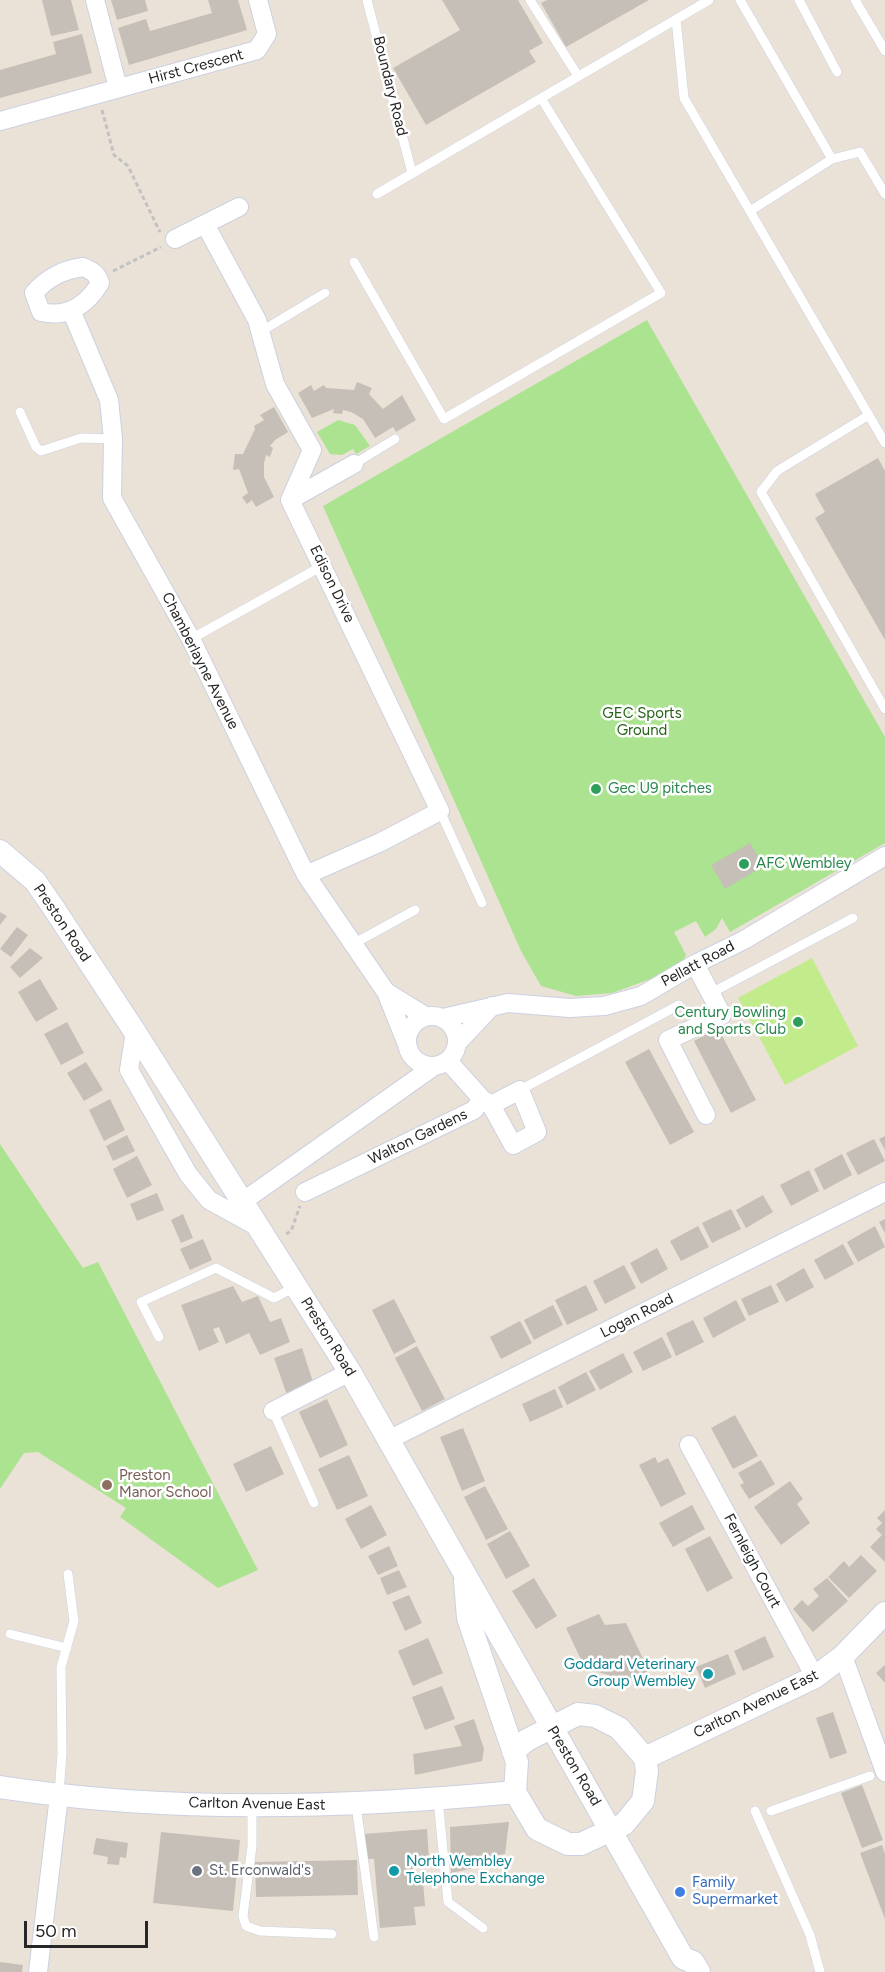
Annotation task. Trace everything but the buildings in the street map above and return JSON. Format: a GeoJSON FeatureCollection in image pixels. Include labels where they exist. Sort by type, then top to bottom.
{"type":"FeatureCollection","features":[{"type":"Feature","properties":{"kind":"street"},"geometry":{"type":"LineString","coordinates":[[95,0],[118,88]]}},
{"type":"Feature","properties":{"kind":"street","name":"Hirst Crescent"},"geometry":{"type":"LineString","coordinates":[[0,121],[257,50],[267,34],[258,0]]}},
{"type":"Feature","properties":{"kind":"street"},"geometry":{"type":"LineString","coordinates":[[170,242],[239,207]]}},
{"type":"Feature","properties":{"kind":"street"},"geometry":{"type":"LineString","coordinates":[[205,224],[257,320],[275,384],[312,450],[290,500]]}},
{"type":"Feature","properties":{"kind":"street"},"geometry":{"type":"LineString","coordinates":[[83,267],[95,272],[100,283],[94,293],[71,310],[56,315],[42,312],[34,293],[52,278],[75,268],[83,267]]}},
{"type":"Feature","properties":{"kind":"street","name":"Chamberlayne Avenue"},"geometry":{"type":"LineString","coordinates":[[71,310],[109,400],[113,440],[112,498],[191,639],[306,875],[386,992],[408,1048]]}},
{"type":"Feature","properties":{"kind":"street"},"geometry":{"type":"LineString","coordinates":[[290,500],[354,464]]}},
{"type":"Feature","properties":{"kind":"street","name":"Edison Drive"},"geometry":{"type":"LineString","coordinates":[[290,500],[324,565],[440,811]]}},
{"type":"Feature","properties":{"kind":"street"},"geometry":{"type":"LineString","coordinates":[[306,875],[381,842],[440,811]]}},
{"type":"Feature","properties":{"kind":"street","name":"Preston Road"},"geometry":{"type":"LineString","coordinates":[[0,851],[35,881],[135,1032],[350,1372],[687,1967]]}},
{"type":"Feature","properties":{"kind":"street","name":"Pellatt Road"},"geometry":{"type":"LineString","coordinates":[[434,1017],[508,1003],[570,1008],[604,1006],[641,996],[695,964],[744,940],[885,856]]}},
{"type":"Feature","properties":{"kind":"street"},"geometry":{"type":"LineString","coordinates":[[695,964],[723,1015],[668,1040],[706,1115]]}},
{"type":"Feature","properties":{"kind":"street","name":"Chamberlayne Avenue"},"geometry":{"type":"LineString","coordinates":[[386,992],[434,1017]]}},
{"type":"Feature","properties":{"kind":"street"},"geometry":{"type":"LineString","coordinates":[[242,1202],[397,1091],[455,1053],[458,1042],[492,1006]]}},
{"type":"Feature","properties":{"kind":"street"},"geometry":{"type":"LineString","coordinates":[[397,1091],[412,1025],[434,1017],[454,1029],[458,1042]]}},
{"type":"Feature","properties":{"kind":"street","name":"Preston Road"},"geometry":{"type":"LineString","coordinates":[[135,1032],[129,1070],[188,1174],[209,1200],[263,1235]]}},
{"type":"Feature","properties":{"kind":"street"},"geometry":{"type":"LineString","coordinates":[[408,1048],[418,1063],[440,1064]]}},
{"type":"Feature","properties":{"kind":"street","name":"Walton Gardens"},"geometry":{"type":"LineString","coordinates":[[305,1192],[474,1110],[486,1102],[440,1064]]}},
{"type":"Feature","properties":{"kind":"street"},"geometry":{"type":"LineString","coordinates":[[520,1090],[537,1132],[513,1145],[486,1102],[520,1090]]}},
{"type":"Feature","properties":{"kind":"street","name":"Logan Road"},"geometry":{"type":"LineString","coordinates":[[388,1440],[885,1192]]}},
{"type":"Feature","properties":{"kind":"street"},"geometry":{"type":"LineString","coordinates":[[273,1411],[350,1372]]}},
{"type":"Feature","properties":{"kind":"street","name":"Fernleigh Court"},"geometry":{"type":"LineString","coordinates":[[689,1445],[815,1677]]}},
{"type":"Feature","properties":{"kind":"street","name":"Preston Road"},"geometry":{"type":"LineString","coordinates":[[464,1575],[468,1618],[513,1751]]}},
{"type":"Feature","properties":{"kind":"street","name":"Carlton Avenue East"},"geometry":{"type":"LineString","coordinates":[[645,1758],[815,1677],[843,1656],[885,1613]]}},
{"type":"Feature","properties":{"kind":"street"},"geometry":{"type":"LineString","coordinates":[[843,1656],[878,1774]]}},
{"type":"Feature","properties":{"kind":"street"},"geometry":{"type":"LineString","coordinates":[[578,1714],[596,1716],[619,1728],[645,1758],[647,1771],[643,1801],[624,1824],[612,1831],[581,1844],[557,1839],[537,1829],[515,1792],[517,1762],[513,1751],[578,1714]]}},
{"type":"Feature","properties":{"kind":"street","name":"Carlton Avenue East"},"geometry":{"type":"LineString","coordinates":[[0,1787],[59,1796],[252,1804],[356,1805],[515,1792]]}},
{"type":"Feature","properties":{"kind":"street"},"geometry":{"type":"LineString","coordinates":[[38,1972],[59,1796]]}},
{"type":"Feature","properties":{"kind":"lane","name":"Boundary Road"},"geometry":{"type":"LineString","coordinates":[[367,0],[412,173]]}},
{"type":"Feature","properties":{"kind":"lane"},"geometry":{"type":"LineString","coordinates":[[530,0],[578,76]]}},
{"type":"Feature","properties":{"kind":"lane"},"geometry":{"type":"LineString","coordinates":[[377,194],[709,0]]}},
{"type":"Feature","properties":{"kind":"lane"},"geometry":{"type":"LineString","coordinates":[[740,0],[832,159]]}},
{"type":"Feature","properties":{"kind":"lane"},"geometry":{"type":"LineString","coordinates":[[799,0],[837,72]]}},
{"type":"Feature","properties":{"kind":"lane"},"geometry":{"type":"LineString","coordinates":[[855,0],[885,51]]}},
{"type":"Feature","properties":{"kind":"lane"},"geometry":{"type":"LineString","coordinates":[[676,19],[684,98],[884,438]]}},
{"type":"Feature","properties":{"kind":"lane"},"geometry":{"type":"LineString","coordinates":[[354,262],[444,419],[661,293],[541,98]]}},
{"type":"Feature","properties":{"kind":"lane"},"geometry":{"type":"LineString","coordinates":[[750,211],[832,159],[860,152],[885,194]]}},
{"type":"Feature","properties":{"kind":"lane"},"geometry":{"type":"LineString","coordinates":[[260,332],[325,292]]}},
{"type":"Feature","properties":{"kind":"lane"},"geometry":{"type":"LineString","coordinates":[[20,412],[36,447],[41,451],[81,438],[113,440]]}},
{"type":"Feature","properties":{"kind":"lane"},"geometry":{"type":"LineString","coordinates":[[869,415],[777,471],[761,492],[885,709]]}},
{"type":"Feature","properties":{"kind":"lane"},"geometry":{"type":"LineString","coordinates":[[354,464],[395,439]]}},
{"type":"Feature","properties":{"kind":"lane"},"geometry":{"type":"LineString","coordinates":[[191,639],[324,565]]}},
{"type":"Feature","properties":{"kind":"lane"},"geometry":{"type":"LineString","coordinates":[[440,811],[482,903]]}},
{"type":"Feature","properties":{"kind":"lane"},"geometry":{"type":"LineString","coordinates":[[353,944],[415,910]]}},
{"type":"Feature","properties":{"kind":"lane"},"geometry":{"type":"LineString","coordinates":[[711,993],[853,918]]}},
{"type":"Feature","properties":{"kind":"lane"},"geometry":{"type":"LineString","coordinates":[[520,1090],[679,1005]]}},
{"type":"Feature","properties":{"kind":"lane"},"geometry":{"type":"LineString","coordinates":[[159,1337],[141,1302],[216,1268],[274,1298],[296,1287]]}},
{"type":"Feature","properties":{"kind":"lane"},"geometry":{"type":"LineString","coordinates":[[273,1411],[314,1503]]}},
{"type":"Feature","properties":{"kind":"lane"},"geometry":{"type":"LineString","coordinates":[[59,1796],[62,1753],[62,1667],[74,1621],[68,1574]]}},
{"type":"Feature","properties":{"kind":"lane"},"geometry":{"type":"LineString","coordinates":[[10,1634],[67,1648]]}},
{"type":"Feature","properties":{"kind":"lane"},"geometry":{"type":"LineString","coordinates":[[771,1811],[878,1774]]}},
{"type":"Feature","properties":{"kind":"lane"},"geometry":{"type":"LineString","coordinates":[[438,1799],[448,1902],[483,1928]]}},
{"type":"Feature","properties":{"kind":"lane"},"geometry":{"type":"LineString","coordinates":[[252,1804],[252,1846],[243,1916],[246,1926],[260,1931],[332,1934]]}},
{"type":"Feature","properties":{"kind":"lane"},"geometry":{"type":"LineString","coordinates":[[356,1805],[374,1937]]}},
{"type":"Feature","properties":{"kind":"lane"},"geometry":{"type":"LineString","coordinates":[[755,1811],[810,1935],[820,1972]]}},
{"type":"Feature","properties":{"kind":"path"},"geometry":{"type":"LineString","coordinates":[[97,94],[114,155],[128,166],[170,242],[99,278]]}},
{"type":"Feature","properties":{"kind":"path"},"geometry":{"type":"LineString","coordinates":[[263,1235],[291,1231],[305,1192]]}},
{"type":"Feature","properties":{"kind":"green space","name":"GEC Sports Ground"},"geometry":{"type":"Polygon","coordinates":[[[647,320],[885,737],[885,843],[730,932],[722,918],[716,929],[705,937],[696,921],[674,932],[686,955],[683,961],[656,977],[612,993],[576,996],[541,986],[521,951],[323,506],[647,320]]]}},
{"type":"Feature","properties":{"kind":"green space"},"geometry":{"type":"Polygon","coordinates":[[[338,420],[355,425],[370,446],[356,454],[353,449],[342,455],[330,454],[317,432],[338,420]]]}},
{"type":"Feature","properties":{"kind":"green space","name":"Century Bowling and Sports Club"},"geometry":{"type":"Polygon","coordinates":[[[812,958],[858,1046],[785,1085],[738,998],[812,958]]]}},
{"type":"Feature","properties":{"kind":"green space"},"geometry":{"type":"Polygon","coordinates":[[[0,1144],[83,1268],[98,1262],[258,1570],[218,1588],[120,1517],[126,1508],[38,1452],[24,1453],[0,1489],[0,1144]]]}},
{"type":"Feature","properties":{"kind":"place","name":"Gec U9 pitches"},"geometry":{"type":"Point","coordinates":[596,789]}},
{"type":"Feature","properties":{"kind":"place","name":"AFC Wembley"},"geometry":{"type":"Point","coordinates":[744,864]}},
{"type":"Feature","properties":{"kind":"place","name":"Century Bowling and Sports Club"},"geometry":{"type":"Point","coordinates":[798,1022]}},
{"type":"Feature","properties":{"kind":"place","name":"Preston Manor School"},"geometry":{"type":"Point","coordinates":[107,1485]}},
{"type":"Feature","properties":{"kind":"place","name":"Goddard Veterinary Group Wembley"},"geometry":{"type":"Point","coordinates":[708,1674]}},
{"type":"Feature","properties":{"kind":"place","name":"St. Erconwald's"},"geometry":{"type":"Point","coordinates":[197,1871]}},
{"type":"Feature","properties":{"kind":"place","name":"North Wembley Telephone Exchange"},"geometry":{"type":"Point","coordinates":[394,1871]}},
{"type":"Feature","properties":{"kind":"place","name":"Family Supermarket"},"geometry":{"type":"Point","coordinates":[680,1892]}}]}
